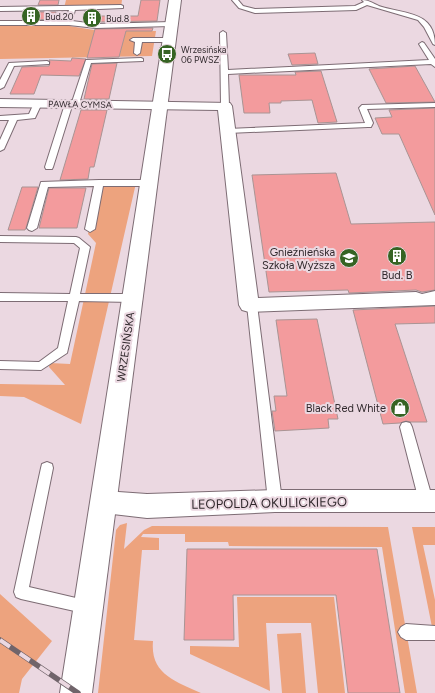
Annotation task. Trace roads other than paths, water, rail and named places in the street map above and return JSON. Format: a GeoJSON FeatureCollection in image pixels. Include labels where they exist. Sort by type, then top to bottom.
{"type":"FeatureCollection","features":[{"type":"Feature","properties":{"kind":"street","name":"WRZESIŃSKA"},"geometry":{"type":"LineString","coordinates":[[76,693],[175,0]]}},
{"type":"Feature","properties":{"kind":"street","name":"PAWŁA CYMSA"},"geometry":{"type":"LineString","coordinates":[[0,103],[225,106]]}},
{"type":"Feature","properties":{"kind":"street"},"geometry":{"type":"LineString","coordinates":[[225,106],[249,305],[426,299]]}},
{"type":"Feature","properties":{"kind":"street","name":"LEOPOLDA OKULICKIEGO"},"geometry":{"type":"LineString","coordinates":[[104,502],[147,506],[274,501],[431,501]]}},
{"type":"Feature","properties":{"kind":"lane"},"geometry":{"type":"LineString","coordinates":[[64,8],[66,0]]}},
{"type":"Feature","properties":{"kind":"lane"},"geometry":{"type":"LineString","coordinates":[[69,23],[78,0]]}},
{"type":"Feature","properties":{"kind":"lane"},"geometry":{"type":"LineString","coordinates":[[118,17],[122,0]]}},
{"type":"Feature","properties":{"kind":"lane"},"geometry":{"type":"LineString","coordinates":[[235,0],[238,6],[242,9],[255,11],[356,8],[366,1],[373,6],[415,16],[421,20],[435,43]]}},
{"type":"Feature","properties":{"kind":"lane"},"geometry":{"type":"LineString","coordinates":[[0,9],[74,8],[118,17],[171,24]]}},
{"type":"Feature","properties":{"kind":"lane"},"geometry":{"type":"LineString","coordinates":[[0,24],[69,23],[96,26],[118,17]]}},
{"type":"Feature","properties":{"kind":"lane"},"geometry":{"type":"LineString","coordinates":[[222,33],[225,106]]}},
{"type":"Feature","properties":{"kind":"lane"},"geometry":{"type":"LineString","coordinates":[[137,53],[136,40],[169,40]]}},
{"type":"Feature","properties":{"kind":"lane"},"geometry":{"type":"LineString","coordinates":[[224,72],[434,64],[422,44]]}},
{"type":"Feature","properties":{"kind":"lane"},"geometry":{"type":"LineString","coordinates":[[50,167],[88,61],[141,60]]}},
{"type":"Feature","properties":{"kind":"lane"},"geometry":{"type":"LineString","coordinates":[[0,88],[11,64],[47,63]]}},
{"type":"Feature","properties":{"kind":"lane"},"geometry":{"type":"LineString","coordinates":[[0,118],[32,116],[38,103]]}},
{"type":"Feature","properties":{"kind":"lane"},"geometry":{"type":"LineString","coordinates":[[228,131],[368,125],[369,123],[363,108],[365,107],[435,105]]}},
{"type":"Feature","properties":{"kind":"lane"},"geometry":{"type":"LineString","coordinates":[[0,149],[14,118]]}},
{"type":"Feature","properties":{"kind":"lane"},"geometry":{"type":"LineString","coordinates":[[90,229],[99,183]]}},
{"type":"Feature","properties":{"kind":"lane"},"geometry":{"type":"LineString","coordinates":[[32,228],[44,184],[149,183]]}},
{"type":"Feature","properties":{"kind":"lane"},"geometry":{"type":"LineString","coordinates":[[0,239],[76,240],[85,247],[63,350],[41,366],[0,365]]}},
{"type":"Feature","properties":{"kind":"lane"},"geometry":{"type":"LineString","coordinates":[[0,297],[132,298]]}},
{"type":"Feature","properties":{"kind":"lane"},"geometry":{"type":"LineString","coordinates":[[252,305],[274,501]]}},
{"type":"Feature","properties":{"kind":"lane"},"geometry":{"type":"LineString","coordinates":[[406,427],[431,501]]}},
{"type":"Feature","properties":{"kind":"lane"},"geometry":{"type":"LineString","coordinates":[[47,468],[21,592],[88,607]]}},
{"type":"Feature","properties":{"kind":"lane"},"geometry":{"type":"LineString","coordinates":[[406,632],[433,633]]}},
{"type":"Feature","properties":{"kind":"railway"},"geometry":{"type":"LineString","coordinates":[[0,640],[78,693]]}},
{"type":"Feature","properties":{"kind":"place","name":"Bud.20"},"geometry":{"type":"Point","coordinates":[31,16]}},
{"type":"Feature","properties":{"kind":"place","name":"Bud.8"},"geometry":{"type":"Point","coordinates":[92,18]}},
{"type":"Feature","properties":{"kind":"place","name":"Wrzesińska 06 PWSZ"},"geometry":{"type":"Point","coordinates":[167,54]}},
{"type":"Feature","properties":{"kind":"place","name":"Bud. B"},"geometry":{"type":"Point","coordinates":[397,256]}},
{"type":"Feature","properties":{"kind":"place","name":"Gnieźnieńska Szkoła Wyższa"},"geometry":{"type":"Point","coordinates":[349,258]}},
{"type":"Feature","properties":{"kind":"place","name":"Black Red White"},"geometry":{"type":"Point","coordinates":[400,408]}}]}
